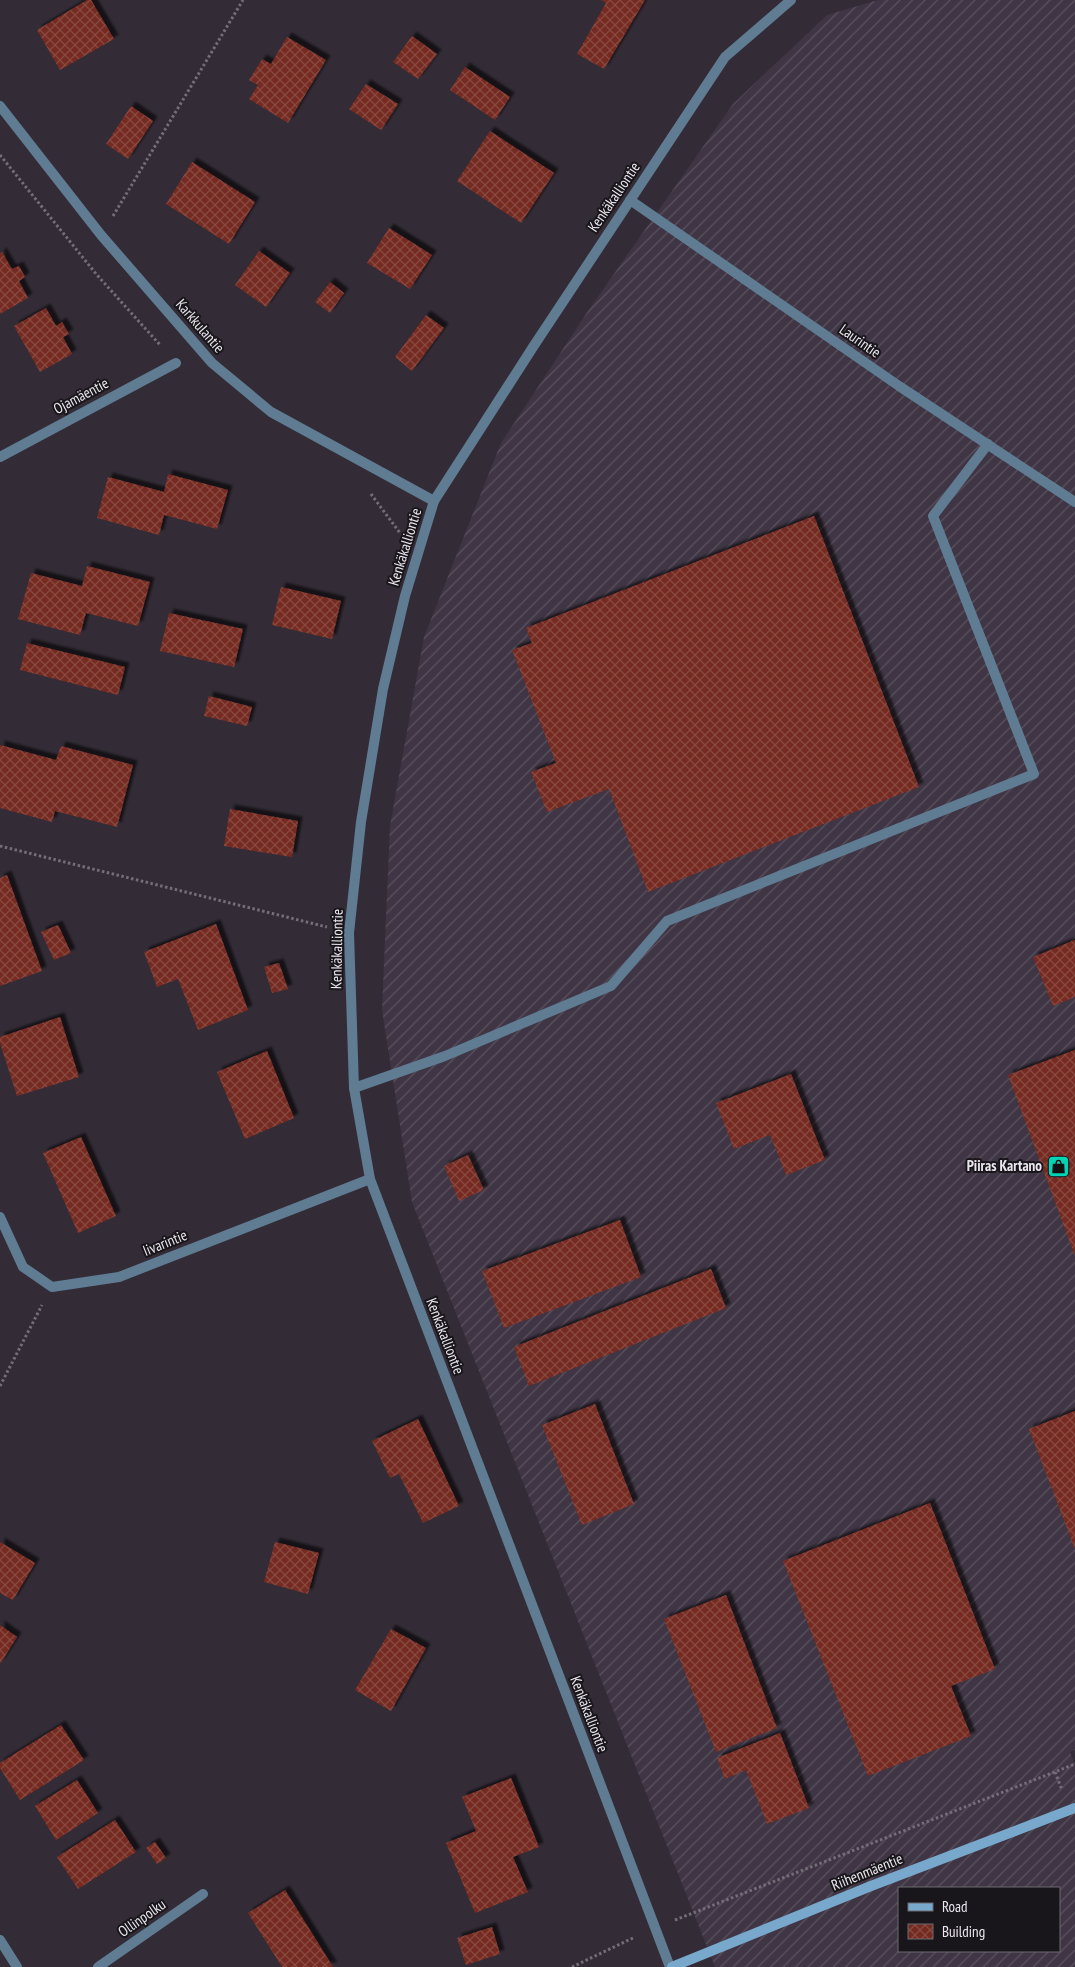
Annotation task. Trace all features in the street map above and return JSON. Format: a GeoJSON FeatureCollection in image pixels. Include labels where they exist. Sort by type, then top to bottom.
{"type":"FeatureCollection","features":[{"type":"Feature","properties":{"kind":"street","name":"Kenkäkalliontie"},"geometry":{"type":"LineString","coordinates":[[671,1967],[654,1928],[370,1179],[354,1088],[349,933],[360,822],[383,689],[405,596],[434,501],[725,57],[791,0]]}},
{"type":"Feature","properties":{"kind":"street","name":"Karkkulantie"},"geometry":{"type":"LineString","coordinates":[[0,106],[101,235],[212,363],[270,412],[434,501]]}},
{"type":"Feature","properties":{"kind":"street","name":"Laurintie"},"geometry":{"type":"LineString","coordinates":[[630,200],[899,386],[1075,502]]}},
{"type":"Feature","properties":{"kind":"street","name":"Ojamäentie"},"geometry":{"type":"LineString","coordinates":[[0,457],[176,363]]}},
{"type":"Feature","properties":{"kind":"street"},"geometry":{"type":"LineString","coordinates":[[354,1088],[445,1056],[611,986],[667,921],[1034,774],[933,516],[988,444]]}},
{"type":"Feature","properties":{"kind":"street","name":"Iivarintie"},"geometry":{"type":"LineString","coordinates":[[52,1287],[120,1277],[370,1179]]}},
{"type":"Feature","properties":{"kind":"street"},"geometry":{"type":"LineString","coordinates":[[0,1217],[23,1267],[52,1287]]}},
{"type":"Feature","properties":{"kind":"street","name":"Riihenmäentie"},"geometry":{"type":"LineString","coordinates":[[671,1967],[880,1883],[1075,1808]]}},
{"type":"Feature","properties":{"kind":"street","name":"Ollinpolku"},"geometry":{"type":"LineString","coordinates":[[98,1967],[203,1894]]}},
{"type":"Feature","properties":{"kind":"street"},"geometry":{"type":"LineString","coordinates":[[0,1940],[18,1967]]}},
{"type":"Feature","properties":{"kind":"path"},"geometry":{"type":"LineString","coordinates":[[101,235],[243,0]]}},
{"type":"Feature","properties":{"kind":"path"},"geometry":{"type":"LineString","coordinates":[[0,846],[349,933]]}},
{"type":"Feature","properties":{"kind":"path"},"geometry":{"type":"LineString","coordinates":[[0,1386],[52,1287]]}},
{"type":"Feature","properties":{"kind":"path"},"geometry":{"type":"LineString","coordinates":[[572,1967],[654,1928],[1075,1764]]}},
{"type":"Feature","properties":{"kind":"shaded area"},"geometry":{"type":"Polygon","coordinates":[[[878,0],[1075,0],[1075,1750],[1070,1752],[1075,1765],[1075,1967],[715,1967],[412,1202],[382,1010],[390,826],[424,637],[501,443],[588,311],[733,104],[827,15],[878,0]]]}},
{"type":"Feature","properties":{"kind":"building"},"geometry":{"type":"Polygon","coordinates":[[[87,0],[91,0],[114,39],[60,70],[37,30],[87,0]]]}},
{"type":"Feature","properties":{"kind":"building"},"geometry":{"type":"Polygon","coordinates":[[[601,0],[645,0],[604,69],[577,54],[606,3],[601,0]]]}},
{"type":"Feature","properties":{"kind":"building"},"geometry":{"type":"Polygon","coordinates":[[[412,36],[437,54],[418,79],[393,62],[412,36]]]}},
{"type":"Feature","properties":{"kind":"building"},"geometry":{"type":"Polygon","coordinates":[[[287,37],[326,60],[288,123],[249,99],[258,85],[249,80],[262,59],[271,64],[287,37]]]}},
{"type":"Feature","properties":{"kind":"building"},"geometry":{"type":"Polygon","coordinates":[[[465,67],[510,97],[495,120],[450,90],[465,67]]]}},
{"type":"Feature","properties":{"kind":"building"},"geometry":{"type":"Polygon","coordinates":[[[366,84],[398,104],[381,130],[349,109],[366,84]]]}},
{"type":"Feature","properties":{"kind":"building"},"geometry":{"type":"Polygon","coordinates":[[[131,106],[153,121],[128,159],[106,144],[131,106]]]}},
{"type":"Feature","properties":{"kind":"building"},"geometry":{"type":"Polygon","coordinates":[[[490,131],[554,173],[521,223],[457,181],[490,131]]]}},
{"type":"Feature","properties":{"kind":"building"},"geometry":{"type":"Polygon","coordinates":[[[192,162],[255,202],[229,244],[166,204],[192,162]]]}},
{"type":"Feature","properties":{"kind":"building"},"geometry":{"type":"Polygon","coordinates":[[[389,228],[432,255],[410,289],[367,263],[389,228]]]}},
{"type":"Feature","properties":{"kind":"building"},"geometry":{"type":"Polygon","coordinates":[[[259,251],[290,273],[266,307],[235,285],[259,251]]]}},
{"type":"Feature","properties":{"kind":"building"},"geometry":{"type":"Polygon","coordinates":[[[2,252],[12,269],[19,266],[25,277],[19,281],[28,298],[0,314],[0,253],[2,252]]]}},
{"type":"Feature","properties":{"kind":"building"},"geometry":{"type":"Polygon","coordinates":[[[330,282],[344,293],[330,313],[315,302],[330,282]]]}},
{"type":"Feature","properties":{"kind":"building"},"geometry":{"type":"Polygon","coordinates":[[[46,308],[56,326],[62,322],[69,334],[63,337],[72,354],[40,372],[14,326],[46,308]]]}},
{"type":"Feature","properties":{"kind":"building"},"geometry":{"type":"Polygon","coordinates":[[[426,315],[444,328],[412,371],[395,357],[426,315]]]}},
{"type":"Feature","properties":{"kind":"building"},"geometry":{"type":"Polygon","coordinates":[[[168,474],[228,490],[217,529],[164,515],[159,535],[97,518],[108,477],[164,492],[168,474]]]}},
{"type":"Feature","properties":{"kind":"building"},"geometry":{"type":"Polygon","coordinates":[[[814,516],[919,787],[648,892],[609,789],[547,812],[531,772],[556,763],[512,650],[532,643],[526,628],[814,516]]]}},
{"type":"Feature","properties":{"kind":"building"},"geometry":{"type":"Polygon","coordinates":[[[87,566],[150,582],[138,626],[86,613],[80,635],[18,619],[31,573],[82,586],[87,566]]]}},
{"type":"Feature","properties":{"kind":"building"},"geometry":{"type":"Polygon","coordinates":[[[281,587],[341,601],[332,639],[272,625],[281,587]]]}},
{"type":"Feature","properties":{"kind":"building"},"geometry":{"type":"Polygon","coordinates":[[[169,613],[243,629],[234,667],[160,651],[169,613]]]}},
{"type":"Feature","properties":{"kind":"building"},"geometry":{"type":"Polygon","coordinates":[[[27,643],[125,667],[118,695],[20,670],[27,643]]]}},
{"type":"Feature","properties":{"kind":"building"},"geometry":{"type":"Polygon","coordinates":[[[209,696],[252,707],[247,726],[204,716],[209,696]]]}},
{"type":"Feature","properties":{"kind":"building"},"geometry":{"type":"Polygon","coordinates":[[[0,745],[56,760],[61,746],[133,765],[117,827],[55,811],[52,822],[0,808],[0,745]]]}},
{"type":"Feature","properties":{"kind":"building"},"geometry":{"type":"Polygon","coordinates":[[[230,809],[298,821],[292,857],[224,846],[230,809]]]}},
{"type":"Feature","properties":{"kind":"building"},"geometry":{"type":"Polygon","coordinates":[[[7,875],[42,971],[0,986],[0,878],[7,875]]]}},
{"type":"Feature","properties":{"kind":"building"},"geometry":{"type":"Polygon","coordinates":[[[216,924],[248,1010],[198,1030],[178,979],[157,987],[144,952],[216,924]]]}},
{"type":"Feature","properties":{"kind":"building"},"geometry":{"type":"Polygon","coordinates":[[[58,925],[71,953],[54,960],[41,932],[58,925]]]}},
{"type":"Feature","properties":{"kind":"building"},"geometry":{"type":"Polygon","coordinates":[[[1075,940],[1075,997],[1053,1006],[1033,957],[1075,940]]]}},
{"type":"Feature","properties":{"kind":"building"},"geometry":{"type":"Polygon","coordinates":[[[279,963],[288,989],[272,993],[264,967],[279,963]]]}},
{"type":"Feature","properties":{"kind":"building"},"geometry":{"type":"Polygon","coordinates":[[[60,1017],[79,1077],[17,1096],[0,1043],[0,1037],[60,1017]]]}},
{"type":"Feature","properties":{"kind":"building","name":"Piiras Kartano"},"geometry":{"type":"Polygon","coordinates":[[[1075,1050],[1075,1256],[1008,1075],[1075,1050]]]}},
{"type":"Feature","properties":{"kind":"building"},"geometry":{"type":"Polygon","coordinates":[[[267,1051],[294,1118],[245,1139],[217,1072],[267,1051]]]}},
{"type":"Feature","properties":{"kind":"building"},"geometry":{"type":"Polygon","coordinates":[[[791,1074],[825,1160],[786,1175],[770,1135],[734,1149],[716,1103],[791,1074]]]}},
{"type":"Feature","properties":{"kind":"building"},"geometry":{"type":"Polygon","coordinates":[[[81,1137],[116,1216],[78,1233],[43,1153],[81,1137]]]}},
{"type":"Feature","properties":{"kind":"building"},"geometry":{"type":"Polygon","coordinates":[[[468,1155],[484,1190],[459,1201],[444,1166],[468,1155]]]}},
{"type":"Feature","properties":{"kind":"building"},"geometry":{"type":"Polygon","coordinates":[[[620,1220],[641,1277],[504,1328],[482,1271],[620,1220]]]}},
{"type":"Feature","properties":{"kind":"building"},"geometry":{"type":"Polygon","coordinates":[[[711,1269],[726,1308],[529,1386],[514,1347],[711,1269]]]}},
{"type":"Feature","properties":{"kind":"building"},"geometry":{"type":"Polygon","coordinates":[[[595,1404],[634,1504],[582,1525],[542,1425],[595,1404]]]}},
{"type":"Feature","properties":{"kind":"building"},"geometry":{"type":"Polygon","coordinates":[[[1075,1411],[1075,1549],[1029,1429],[1075,1411]]]}},
{"type":"Feature","properties":{"kind":"building"},"geometry":{"type":"Polygon","coordinates":[[[418,1419],[459,1506],[423,1523],[399,1474],[390,1478],[372,1441],[418,1419]]]}},
{"type":"Feature","properties":{"kind":"building"},"geometry":{"type":"Polygon","coordinates":[[[930,1503],[995,1669],[951,1686],[971,1736],[868,1776],[783,1561],[930,1503]]]}},
{"type":"Feature","properties":{"kind":"building"},"geometry":{"type":"Polygon","coordinates":[[[0,1542],[35,1563],[13,1600],[0,1593],[0,1542]]]}},
{"type":"Feature","properties":{"kind":"building"},"geometry":{"type":"Polygon","coordinates":[[[275,1542],[319,1553],[308,1594],[264,1582],[275,1542]]]}},
{"type":"Feature","properties":{"kind":"building"},"geometry":{"type":"Polygon","coordinates":[[[726,1595],[777,1728],[716,1752],[664,1619],[726,1595]]]}},
{"type":"Feature","properties":{"kind":"building"},"geometry":{"type":"Polygon","coordinates":[[[0,1625],[17,1637],[0,1664],[0,1625]]]}},
{"type":"Feature","properties":{"kind":"building"},"geometry":{"type":"Polygon","coordinates":[[[391,1629],[426,1648],[391,1711],[355,1690],[391,1629]]]}},
{"type":"Feature","properties":{"kind":"building"},"geometry":{"type":"Polygon","coordinates":[[[61,1725],[84,1760],[20,1800],[0,1768],[0,1763],[61,1725]]]}},
{"type":"Feature","properties":{"kind":"building"},"geometry":{"type":"Polygon","coordinates":[[[780,1733],[809,1808],[767,1824],[746,1770],[725,1779],[717,1758],[780,1733]]]}},
{"type":"Feature","properties":{"kind":"building"},"geometry":{"type":"Polygon","coordinates":[[[511,1778],[539,1847],[513,1857],[528,1892],[475,1913],[446,1843],[476,1831],[462,1797],[511,1778]]]}},
{"type":"Feature","properties":{"kind":"building"},"geometry":{"type":"Polygon","coordinates":[[[77,1780],[98,1813],[56,1840],[35,1806],[77,1780]]]}},
{"type":"Feature","properties":{"kind":"building"},"geometry":{"type":"Polygon","coordinates":[[[115,1820],[136,1852],[78,1889],[57,1857],[115,1820]]]}},
{"type":"Feature","properties":{"kind":"building"},"geometry":{"type":"Polygon","coordinates":[[[155,1842],[166,1858],[157,1864],[146,1848],[155,1842]]]}},
{"type":"Feature","properties":{"kind":"building"},"geometry":{"type":"Polygon","coordinates":[[[285,1890],[333,1967],[282,1967],[248,1913],[285,1890]]]}},
{"type":"Feature","properties":{"kind":"building"},"geometry":{"type":"Polygon","coordinates":[[[492,1927],[500,1954],[466,1965],[457,1938],[492,1927]]]}},
{"type":"Feature","properties":{"kind":"place","name":"Piiras Kartano"},"geometry":{"type":"Point","coordinates":[1058,1166]}}]}
